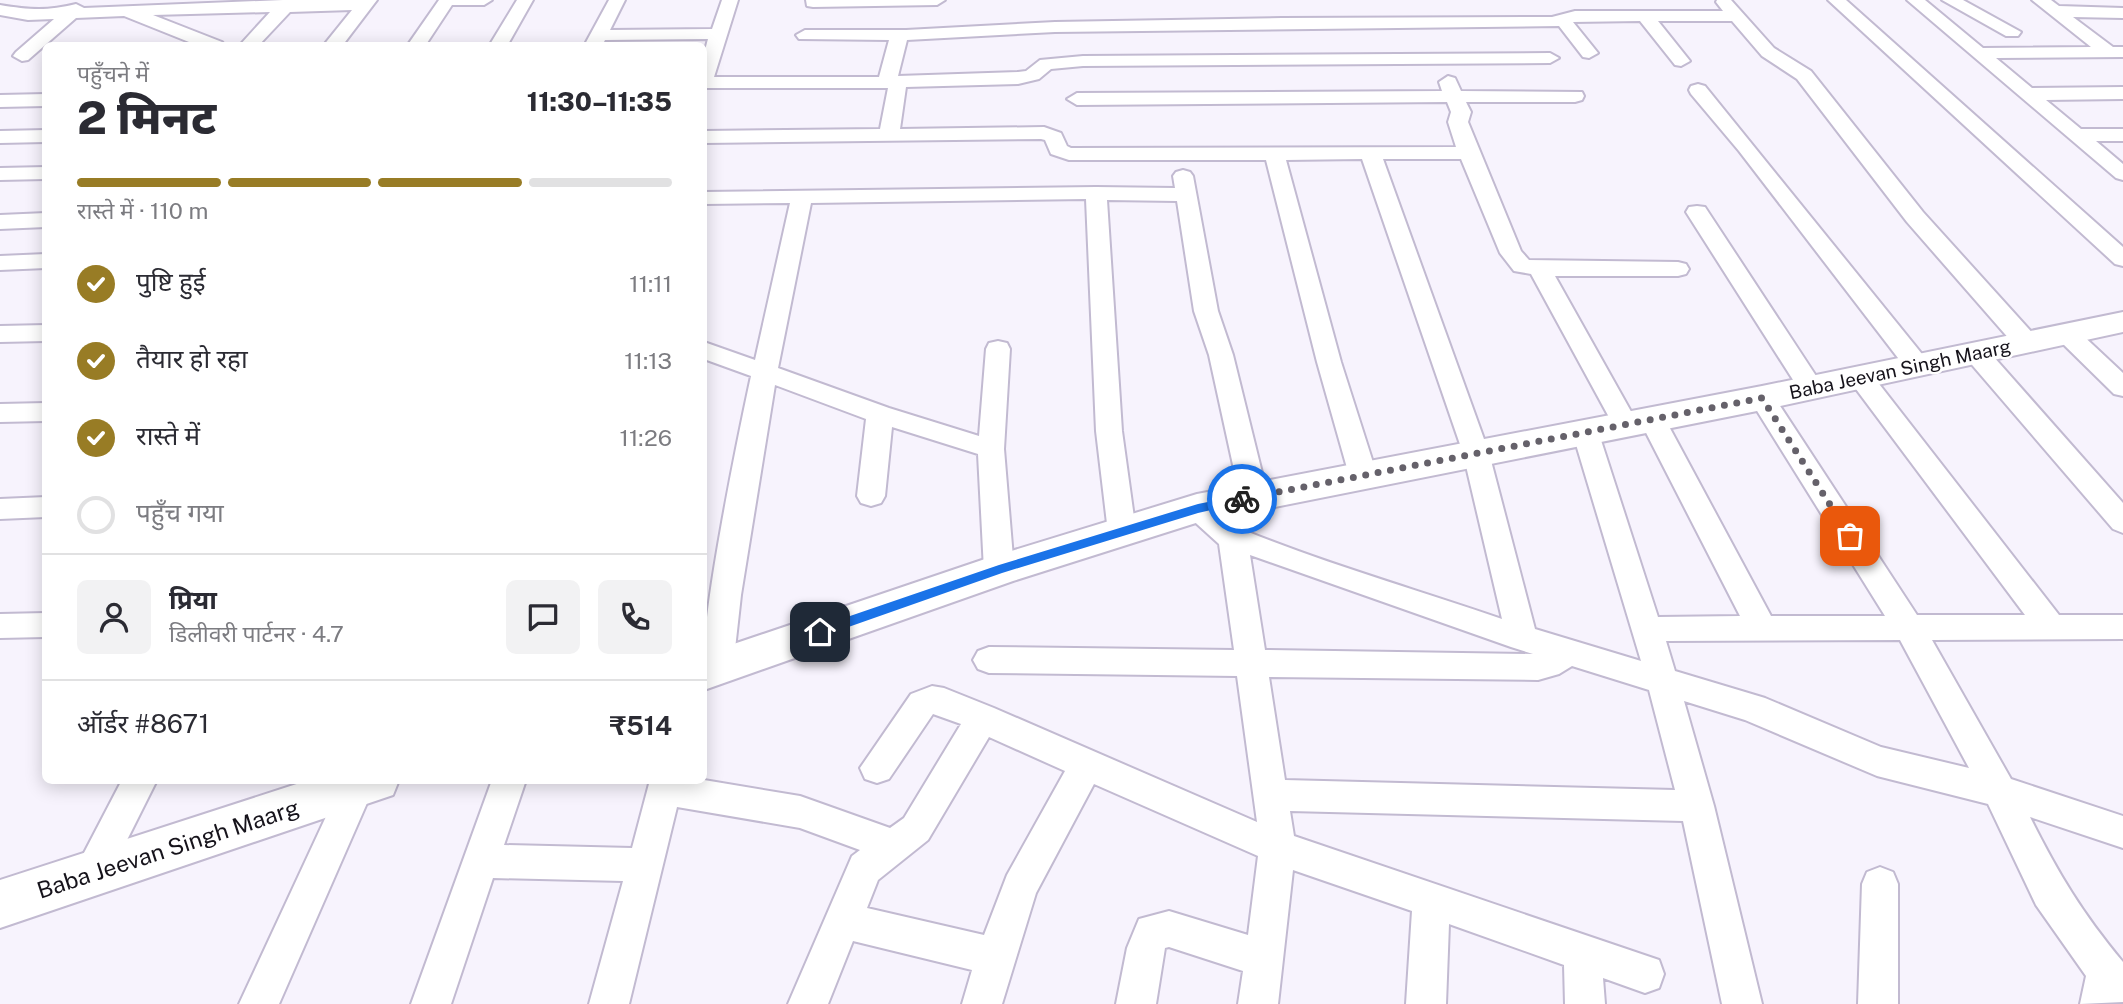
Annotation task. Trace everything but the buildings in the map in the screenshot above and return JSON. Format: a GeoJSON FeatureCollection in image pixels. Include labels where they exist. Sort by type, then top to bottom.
{"type":"FeatureCollection","features":[{"type":"Feature","properties":{"kind":"street"},"geometry":{"type":"LineString","coordinates":[[42,55],[14,57],[86,0]]}},
{"type":"Feature","properties":{"kind":"street"},"geometry":{"type":"LineString","coordinates":[[419,42],[447,0],[484,0]]}},
{"type":"Feature","properties":{"kind":"street"},"geometry":{"type":"LineString","coordinates":[[500,42],[525,0]]}},
{"type":"Feature","properties":{"kind":"street"},"geometry":{"type":"LineString","coordinates":[[596,40],[617,0]]}},
{"type":"Feature","properties":{"kind":"street"},"geometry":{"type":"LineString","coordinates":[[707,68],[730,0]]}},
{"type":"Feature","properties":{"kind":"street"},"geometry":{"type":"LineString","coordinates":[[799,55],[814,1],[937,0]]}},
{"type":"Feature","properties":{"kind":"street"},"geometry":{"type":"LineString","coordinates":[[1409,0],[1455,96],[1461,113],[1459,127],[1468,153],[1514,259],[1522,266],[1541,269],[1678,269]]}},
{"type":"Feature","properties":{"kind":"street"},"geometry":{"type":"LineString","coordinates":[[1722,0],[1768,52],[1804,75],[1915,217],[2027,343]]}},
{"type":"Feature","properties":{"kind":"street"},"geometry":{"type":"LineString","coordinates":[[1836,0],[2123,260]]}},
{"type":"Feature","properties":{"kind":"street"},"geometry":{"type":"LineString","coordinates":[[1915,0],[2123,174]]}},
{"type":"Feature","properties":{"kind":"street"},"geometry":{"type":"LineString","coordinates":[[1950,0],[2012,32]]}},
{"type":"Feature","properties":{"kind":"street"},"geometry":{"type":"LineString","coordinates":[[2040,0],[2116,52]]}},
{"type":"Feature","properties":{"kind":"street"},"geometry":{"type":"LineString","coordinates":[[2113,0],[2123,11]]}},
{"type":"Feature","properties":{"kind":"street"},"geometry":{"type":"LineString","coordinates":[[0,11],[18,15],[367,3]]}},
{"type":"Feature","properties":{"kind":"street"},"geometry":{"type":"LineString","coordinates":[[335,42],[367,3]]}},
{"type":"Feature","properties":{"kind":"street"},"geometry":{"type":"LineString","coordinates":[[252,42],[289,4]]}},
{"type":"Feature","properties":{"kind":"street"},"geometry":{"type":"LineString","coordinates":[[126,11],[206,42]]}},
{"type":"Feature","properties":{"kind":"street"},"geometry":{"type":"LineString","coordinates":[[2056,11],[2123,11]]}},
{"type":"Feature","properties":{"kind":"street"},"geometry":{"type":"LineString","coordinates":[[805,35],[900,35],[1079,27],[1553,22],[1575,16],[1736,16]]}},
{"type":"Feature","properties":{"kind":"street"},"geometry":{"type":"LineString","coordinates":[[1646,17],[1681,61]]}},
{"type":"Feature","properties":{"kind":"street"},"geometry":{"type":"LineString","coordinates":[[1563,20],[1589,53]]}},
{"type":"Feature","properties":{"kind":"street"},"geometry":{"type":"LineString","coordinates":[[596,40],[719,34]]}},
{"type":"Feature","properties":{"kind":"street"},"geometry":{"type":"LineString","coordinates":[[890,134],[892,82],[900,35]]}},
{"type":"Feature","properties":{"kind":"street"},"geometry":{"type":"LineString","coordinates":[[1979,53],[2116,52]]}},
{"type":"Feature","properties":{"kind":"street"},"geometry":{"type":"LineString","coordinates":[[2070,53],[2115,80]]}},
{"type":"Feature","properties":{"kind":"street"},"geometry":{"type":"LineString","coordinates":[[707,76],[892,82],[1018,78],[1037,73],[1046,64],[1083,61],[1550,58]]}},
{"type":"Feature","properties":{"kind":"street"},"geometry":{"type":"LineString","coordinates":[[2029,94],[2115,80]]}},
{"type":"Feature","properties":{"kind":"street"},"geometry":{"type":"LineString","coordinates":[[1698,90],[1917,365]]}},
{"type":"Feature","properties":{"kind":"street"},"geometry":{"type":"LineString","coordinates":[[1077,99],[1575,96]]}},
{"type":"Feature","properties":{"kind":"street"},"geometry":{"type":"LineString","coordinates":[[0,101],[42,100]]}},
{"type":"Feature","properties":{"kind":"street"},"geometry":{"type":"LineString","coordinates":[[707,137],[1044,133],[1054,137],[1058,150],[1069,154],[1468,153]]}},
{"type":"Feature","properties":{"kind":"street"},"geometry":{"type":"LineString","coordinates":[[2076,135],[2123,135]]}},
{"type":"Feature","properties":{"kind":"street"},"geometry":{"type":"LineString","coordinates":[[0,137],[42,136]]}},
{"type":"Feature","properties":{"kind":"street"},"geometry":{"type":"LineString","coordinates":[[1370,152],[1476,453],[1522,638]]}},
{"type":"Feature","properties":{"kind":"street"},"geometry":{"type":"LineString","coordinates":[[1274,153],[1329,362],[1363,475]]}},
{"type":"Feature","properties":{"kind":"street"},"geometry":{"type":"LineString","coordinates":[[1180,154],[1206,311],[1221,355],[1254,497]]}},
{"type":"Feature","properties":{"kind":"street"},"geometry":{"type":"LineString","coordinates":[[0,174],[42,173]]}},
{"type":"Feature","properties":{"kind":"street"},"geometry":{"type":"LineString","coordinates":[[709,205],[802,196],[1096,193],[1186,195]]}},
{"type":"Feature","properties":{"kind":"street"},"geometry":{"type":"LineString","coordinates":[[1096,193],[1109,431],[1122,532]]}},
{"type":"Feature","properties":{"kind":"street"},"geometry":{"type":"LineString","coordinates":[[710,669],[715,592],[802,196]]}},
{"type":"Feature","properties":{"kind":"street"},"geometry":{"type":"LineString","coordinates":[[1698,212],[1811,388]]}},
{"type":"Feature","properties":{"kind":"street"},"geometry":{"type":"LineString","coordinates":[[0,222],[42,220]]}},
{"type":"Feature","properties":{"kind":"street"},"geometry":{"type":"LineString","coordinates":[[0,263],[42,260]]}},
{"type":"Feature","properties":{"kind":"street"},"geometry":{"type":"LineString","coordinates":[[1541,269],[1639,421],[1760,627]]}},
{"type":"Feature","properties":{"kind":"street","name":"Baba Jeevan Singh Maarg"},"geometry":{"type":"LineString","coordinates":[[710,669],[999,570],[1198,508],[1762,398],[2123,322]]}},
{"type":"Feature","properties":{"kind":"street"},"geometry":{"type":"LineString","coordinates":[[0,334],[42,333]]}},
{"type":"Feature","properties":{"kind":"street"},"geometry":{"type":"LineString","coordinates":[[2068,335],[2123,388]]}},
{"type":"Feature","properties":{"kind":"street"},"geometry":{"type":"LineString","coordinates":[[998,349],[991,449],[999,570]]}},
{"type":"Feature","properties":{"kind":"street"},"geometry":{"type":"LineString","coordinates":[[707,351],[880,414],[991,449]]}},
{"type":"Feature","properties":{"kind":"street"},"geometry":{"type":"LineString","coordinates":[[1976,353],[2123,522]]}},
{"type":"Feature","properties":{"kind":"street"},"geometry":{"type":"LineString","coordinates":[[1860,377],[2052,628]]}},
{"type":"Feature","properties":{"kind":"street"},"geometry":{"type":"LineString","coordinates":[[1762,398],[1909,628],[1999,791],[2049,893],[2113,990]]}},
{"type":"Feature","properties":{"kind":"street"},"geometry":{"type":"LineString","coordinates":[[0,413],[42,412]]}},
{"type":"Feature","properties":{"kind":"street"},"geometry":{"type":"LineString","coordinates":[[871,496],[880,414]]}},
{"type":"Feature","properties":{"kind":"street"},"geometry":{"type":"LineString","coordinates":[[1585,431],[1663,682],[1697,806],[1742,1004]]}},
{"type":"Feature","properties":{"kind":"street"},"geometry":{"type":"LineString","coordinates":[[0,509],[42,507]]}},
{"type":"Feature","properties":{"kind":"street"},"geometry":{"type":"LineString","coordinates":[[1198,508],[1233,538],[1522,638],[1753,708],[1886,765],[1999,791],[2123,832]]}},
{"type":"Feature","properties":{"kind":"street"},"geometry":{"type":"LineString","coordinates":[[1233,538],[1271,795],[1276,847],[1258,1004]]}},
{"type":"Feature","properties":{"kind":"street"},"geometry":{"type":"LineString","coordinates":[[0,626],[42,625]]}},
{"type":"Feature","properties":{"kind":"street"},"geometry":{"type":"LineString","coordinates":[[1646,629],[2123,627]]}},
{"type":"Feature","properties":{"kind":"street"},"geometry":{"type":"LineString","coordinates":[[989,660],[1538,667],[1548,665],[1568,652]]}},
{"type":"Feature","properties":{"kind":"street"},"geometry":{"type":"LineString","coordinates":[[877,768],[922,704],[944,702],[1276,847],[1645,974]]}},
{"type":"Feature","properties":{"kind":"street"},"geometry":{"type":"LineString","coordinates":[[808,1004],[865,868],[907,838],[927,814],[982,718]]}},
{"type":"Feature","properties":{"kind":"street"},"geometry":{"type":"LineString","coordinates":[[982,1004],[995,957],[1024,878],[1087,764]]}},
{"type":"Feature","properties":{"kind":"street"},"geometry":{"type":"LineString","coordinates":[[91,874],[138,784]]}},
{"type":"Feature","properties":{"kind":"street"},"geometry":{"type":"LineString","coordinates":[[259,1004],[366,784]]}},
{"type":"Feature","properties":{"kind":"street","name":"Baba Jeevan Singh Maarg"},"geometry":{"type":"LineString","coordinates":[[0,904],[366,784]]}},
{"type":"Feature","properties":{"kind":"street"},"geometry":{"type":"LineString","coordinates":[[431,1004],[508,784]]}},
{"type":"Feature","properties":{"kind":"street"},"geometry":{"type":"LineString","coordinates":[[608,1004],[666,785],[800,812],[895,846]]}},
{"type":"Feature","properties":{"kind":"street"},"geometry":{"type":"LineString","coordinates":[[1271,795],[1697,806]]}},
{"type":"Feature","properties":{"kind":"street"},"geometry":{"type":"LineString","coordinates":[[481,861],[645,865]]}},
{"type":"Feature","properties":{"kind":"street"},"geometry":{"type":"LineString","coordinates":[[1878,1004],[1880,884]]}},
{"type":"Feature","properties":{"kind":"street"},"geometry":{"type":"LineString","coordinates":[[1426,1004],[1431,900]]}},
{"type":"Feature","properties":{"kind":"street"},"geometry":{"type":"LineString","coordinates":[[842,920],[995,957]]}},
{"type":"Feature","properties":{"kind":"street"},"geometry":{"type":"LineString","coordinates":[[1136,1004],[1146,948],[1152,932],[1169,929],[1264,959]]}},
{"type":"Feature","properties":{"kind":"street"},"geometry":{"type":"LineString","coordinates":[[1582,952],[1585,1004]]}},
{"type":"Feature","properties":{"kind":"way so far"},"geometry":{"type":"LineString","coordinates":[[1242,499],[1762,398],[1850,536]]}},
{"type":"Feature","properties":{"kind":"route"},"geometry":{"type":"LineString","coordinates":[[820,632],[999,570],[1198,508],[1242,499]]}}]}
